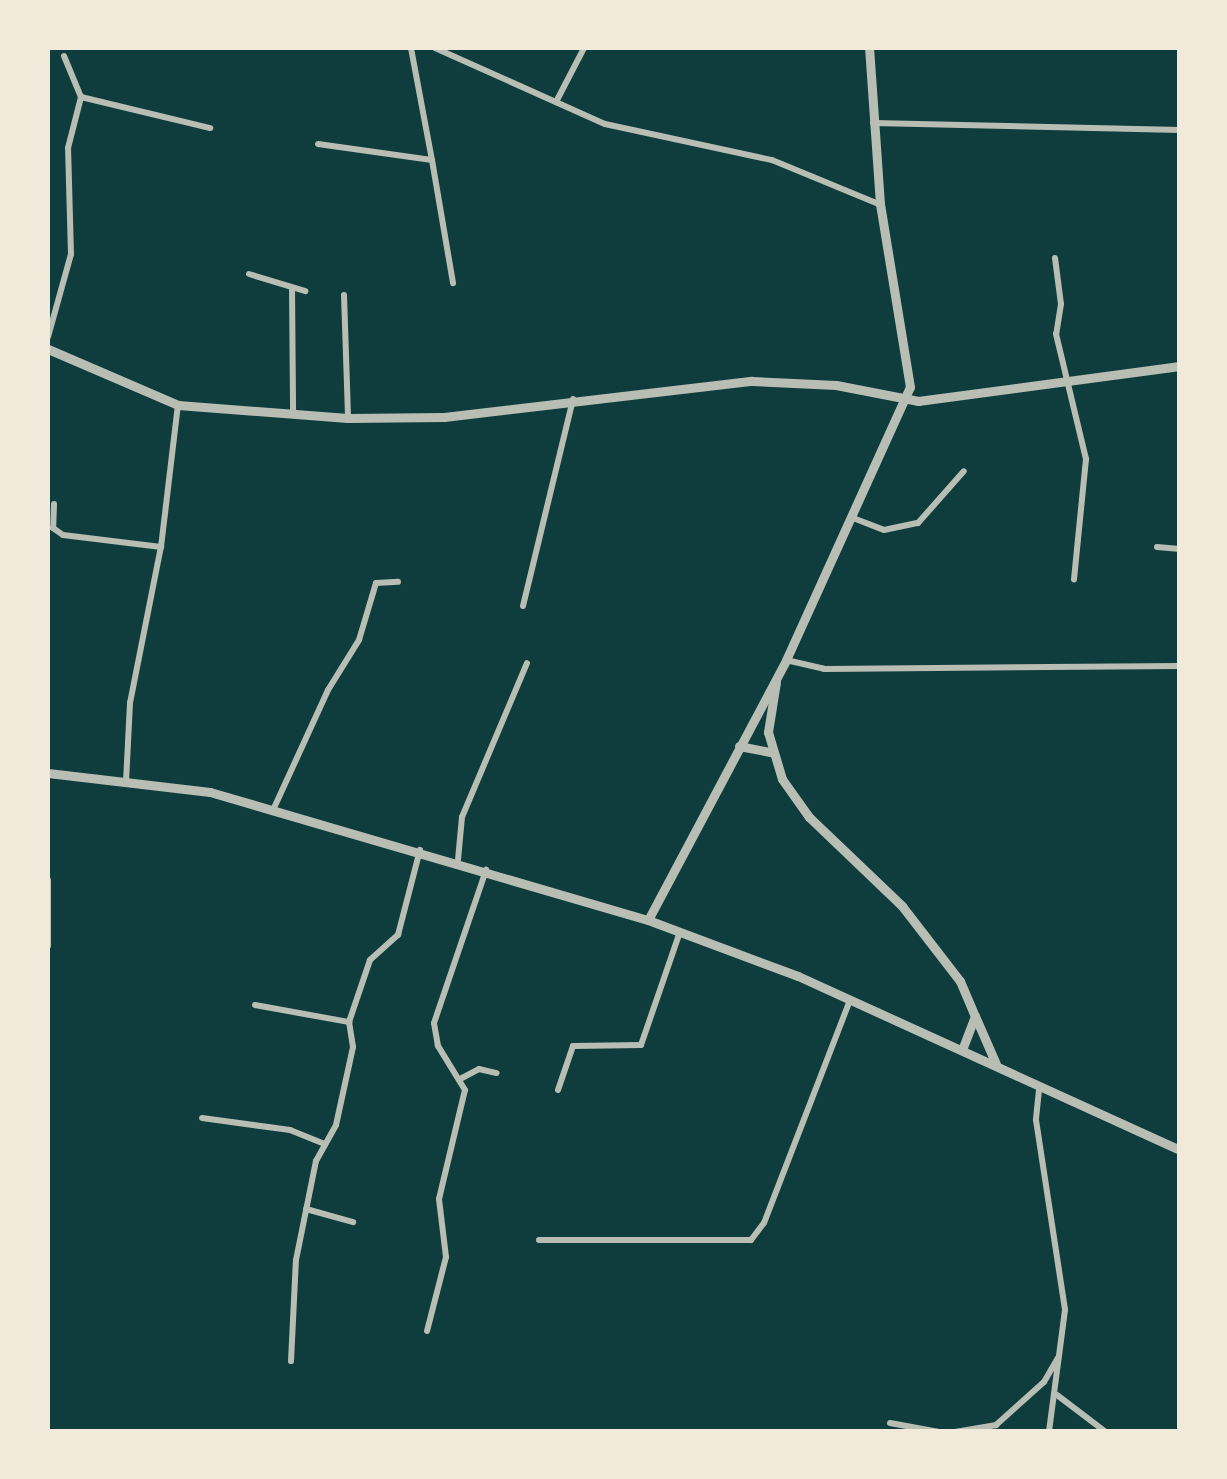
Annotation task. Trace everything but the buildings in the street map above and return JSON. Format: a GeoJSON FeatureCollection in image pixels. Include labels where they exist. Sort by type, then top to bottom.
{"type":"FeatureCollection","features":[{"type":"Feature","properties":{"kind":"street"},"geometry":{"type":"LineString","coordinates":[[411,48],[452,284]]}},
{"type":"Feature","properties":{"kind":"street"},"geometry":{"type":"LineString","coordinates":[[435,48],[605,124],[772,160],[880,204]]}},
{"type":"Feature","properties":{"kind":"street"},"geometry":{"type":"LineString","coordinates":[[556,102],[584,48]]}},
{"type":"Feature","properties":{"kind":"street"},"geometry":{"type":"LineString","coordinates":[[648,920],[786,660],[853,518],[902,400],[910,367],[880,204],[869,48]]}},
{"type":"Feature","properties":{"kind":"street"},"geometry":{"type":"LineString","coordinates":[[48,338],[71,254],[68,148],[81,97],[64,56]]}},
{"type":"Feature","properties":{"kind":"street"},"geometry":{"type":"LineString","coordinates":[[81,97],[210,128]]}},
{"type":"Feature","properties":{"kind":"street"},"geometry":{"type":"LineString","coordinates":[[872,123],[1180,130]]}},
{"type":"Feature","properties":{"kind":"street"},"geometry":{"type":"LineString","coordinates":[[318,144],[432,160]]}},
{"type":"Feature","properties":{"kind":"street"},"geometry":{"type":"LineString","coordinates":[[1056,258],[1063,378],[1086,459],[1074,579]]}},
{"type":"Feature","properties":{"kind":"street"},"geometry":{"type":"LineString","coordinates":[[249,274],[305,291]]}},
{"type":"Feature","properties":{"kind":"street"},"geometry":{"type":"LineString","coordinates":[[292,288],[293,414]]}},
{"type":"Feature","properties":{"kind":"street"},"geometry":{"type":"LineString","coordinates":[[344,295],[348,418]]}},
{"type":"Feature","properties":{"kind":"street"},"geometry":{"type":"LineString","coordinates":[[48,349],[178,405],[348,418],[444,417],[574,398],[752,380],[836,386],[902,400],[1180,366]]}},
{"type":"Feature","properties":{"kind":"street"},"geometry":{"type":"LineString","coordinates":[[523,606],[574,398]]}},
{"type":"Feature","properties":{"kind":"street"},"geometry":{"type":"LineString","coordinates":[[126,782],[130,703],[161,547],[178,405]]}},
{"type":"Feature","properties":{"kind":"street"},"geometry":{"type":"LineString","coordinates":[[853,518],[884,530],[918,523],[964,471]]}},
{"type":"Feature","properties":{"kind":"street"},"geometry":{"type":"LineString","coordinates":[[54,504],[53,528],[63,534],[161,547]]}},
{"type":"Feature","properties":{"kind":"street"},"geometry":{"type":"LineString","coordinates":[[1157,547],[1180,549]]}},
{"type":"Feature","properties":{"kind":"street"},"geometry":{"type":"LineString","coordinates":[[274,808],[328,690],[359,640],[376,583],[398,582]]}},
{"type":"Feature","properties":{"kind":"street"},"geometry":{"type":"LineString","coordinates":[[786,660],[824,669],[1180,666]]}},
{"type":"Feature","properties":{"kind":"street"},"geometry":{"type":"LineString","coordinates":[[458,860],[462,818],[527,663]]}},
{"type":"Feature","properties":{"kind":"street"},"geometry":{"type":"LineString","coordinates":[[776,679],[771,752],[809,817],[936,948],[975,1016],[996,1064]]}},
{"type":"Feature","properties":{"kind":"street"},"geometry":{"type":"LineString","coordinates":[[739,746],[771,752]]}},
{"type":"Feature","properties":{"kind":"street"},"geometry":{"type":"LineString","coordinates":[[48,772],[274,808],[458,860],[680,930],[962,1048],[1038,1090],[1180,1150]]}},
{"type":"Feature","properties":{"kind":"street"},"geometry":{"type":"LineString","coordinates":[[291,1362],[296,1260],[325,1144],[336,1125],[352,1047],[349,1022],[370,960],[398,935],[420,849]]}},
{"type":"Feature","properties":{"kind":"street"},"geometry":{"type":"LineString","coordinates":[[427,1332],[446,1258],[439,1200],[462,1078],[438,1046],[434,1023],[486,869]]}},
{"type":"Feature","properties":{"kind":"street"},"geometry":{"type":"LineString","coordinates":[[48,880],[48,946]]}},
{"type":"Feature","properties":{"kind":"street"},"geometry":{"type":"LineString","coordinates":[[558,1090],[574,1046],[641,1045],[680,930]]}},
{"type":"Feature","properties":{"kind":"street"},"geometry":{"type":"LineString","coordinates":[[539,1240],[751,1240],[768,1212],[850,999]]}},
{"type":"Feature","properties":{"kind":"street"},"geometry":{"type":"LineString","coordinates":[[255,1005],[349,1022]]}},
{"type":"Feature","properties":{"kind":"street"},"geometry":{"type":"LineString","coordinates":[[962,1048],[975,1016]]}},
{"type":"Feature","properties":{"kind":"street"},"geometry":{"type":"LineString","coordinates":[[462,1078],[479,1068],[497,1073]]}},
{"type":"Feature","properties":{"kind":"street"},"geometry":{"type":"LineString","coordinates":[[1038,1090],[1036,1112],[1065,1310],[1050,1432]]}},
{"type":"Feature","properties":{"kind":"street"},"geometry":{"type":"LineString","coordinates":[[202,1118],[290,1130],[325,1144]]}},
{"type":"Feature","properties":{"kind":"street"},"geometry":{"type":"LineString","coordinates":[[306,1209],[353,1222]]}},
{"type":"Feature","properties":{"kind":"street"},"geometry":{"type":"LineString","coordinates":[[954,1432],[996,1425],[1044,1382],[1061,1354]]}},
{"type":"Feature","properties":{"kind":"street"},"geometry":{"type":"LineString","coordinates":[[1057,1395],[1106,1432]]}},
{"type":"Feature","properties":{"kind":"street"},"geometry":{"type":"LineString","coordinates":[[890,1423],[939,1432]]}}]}
